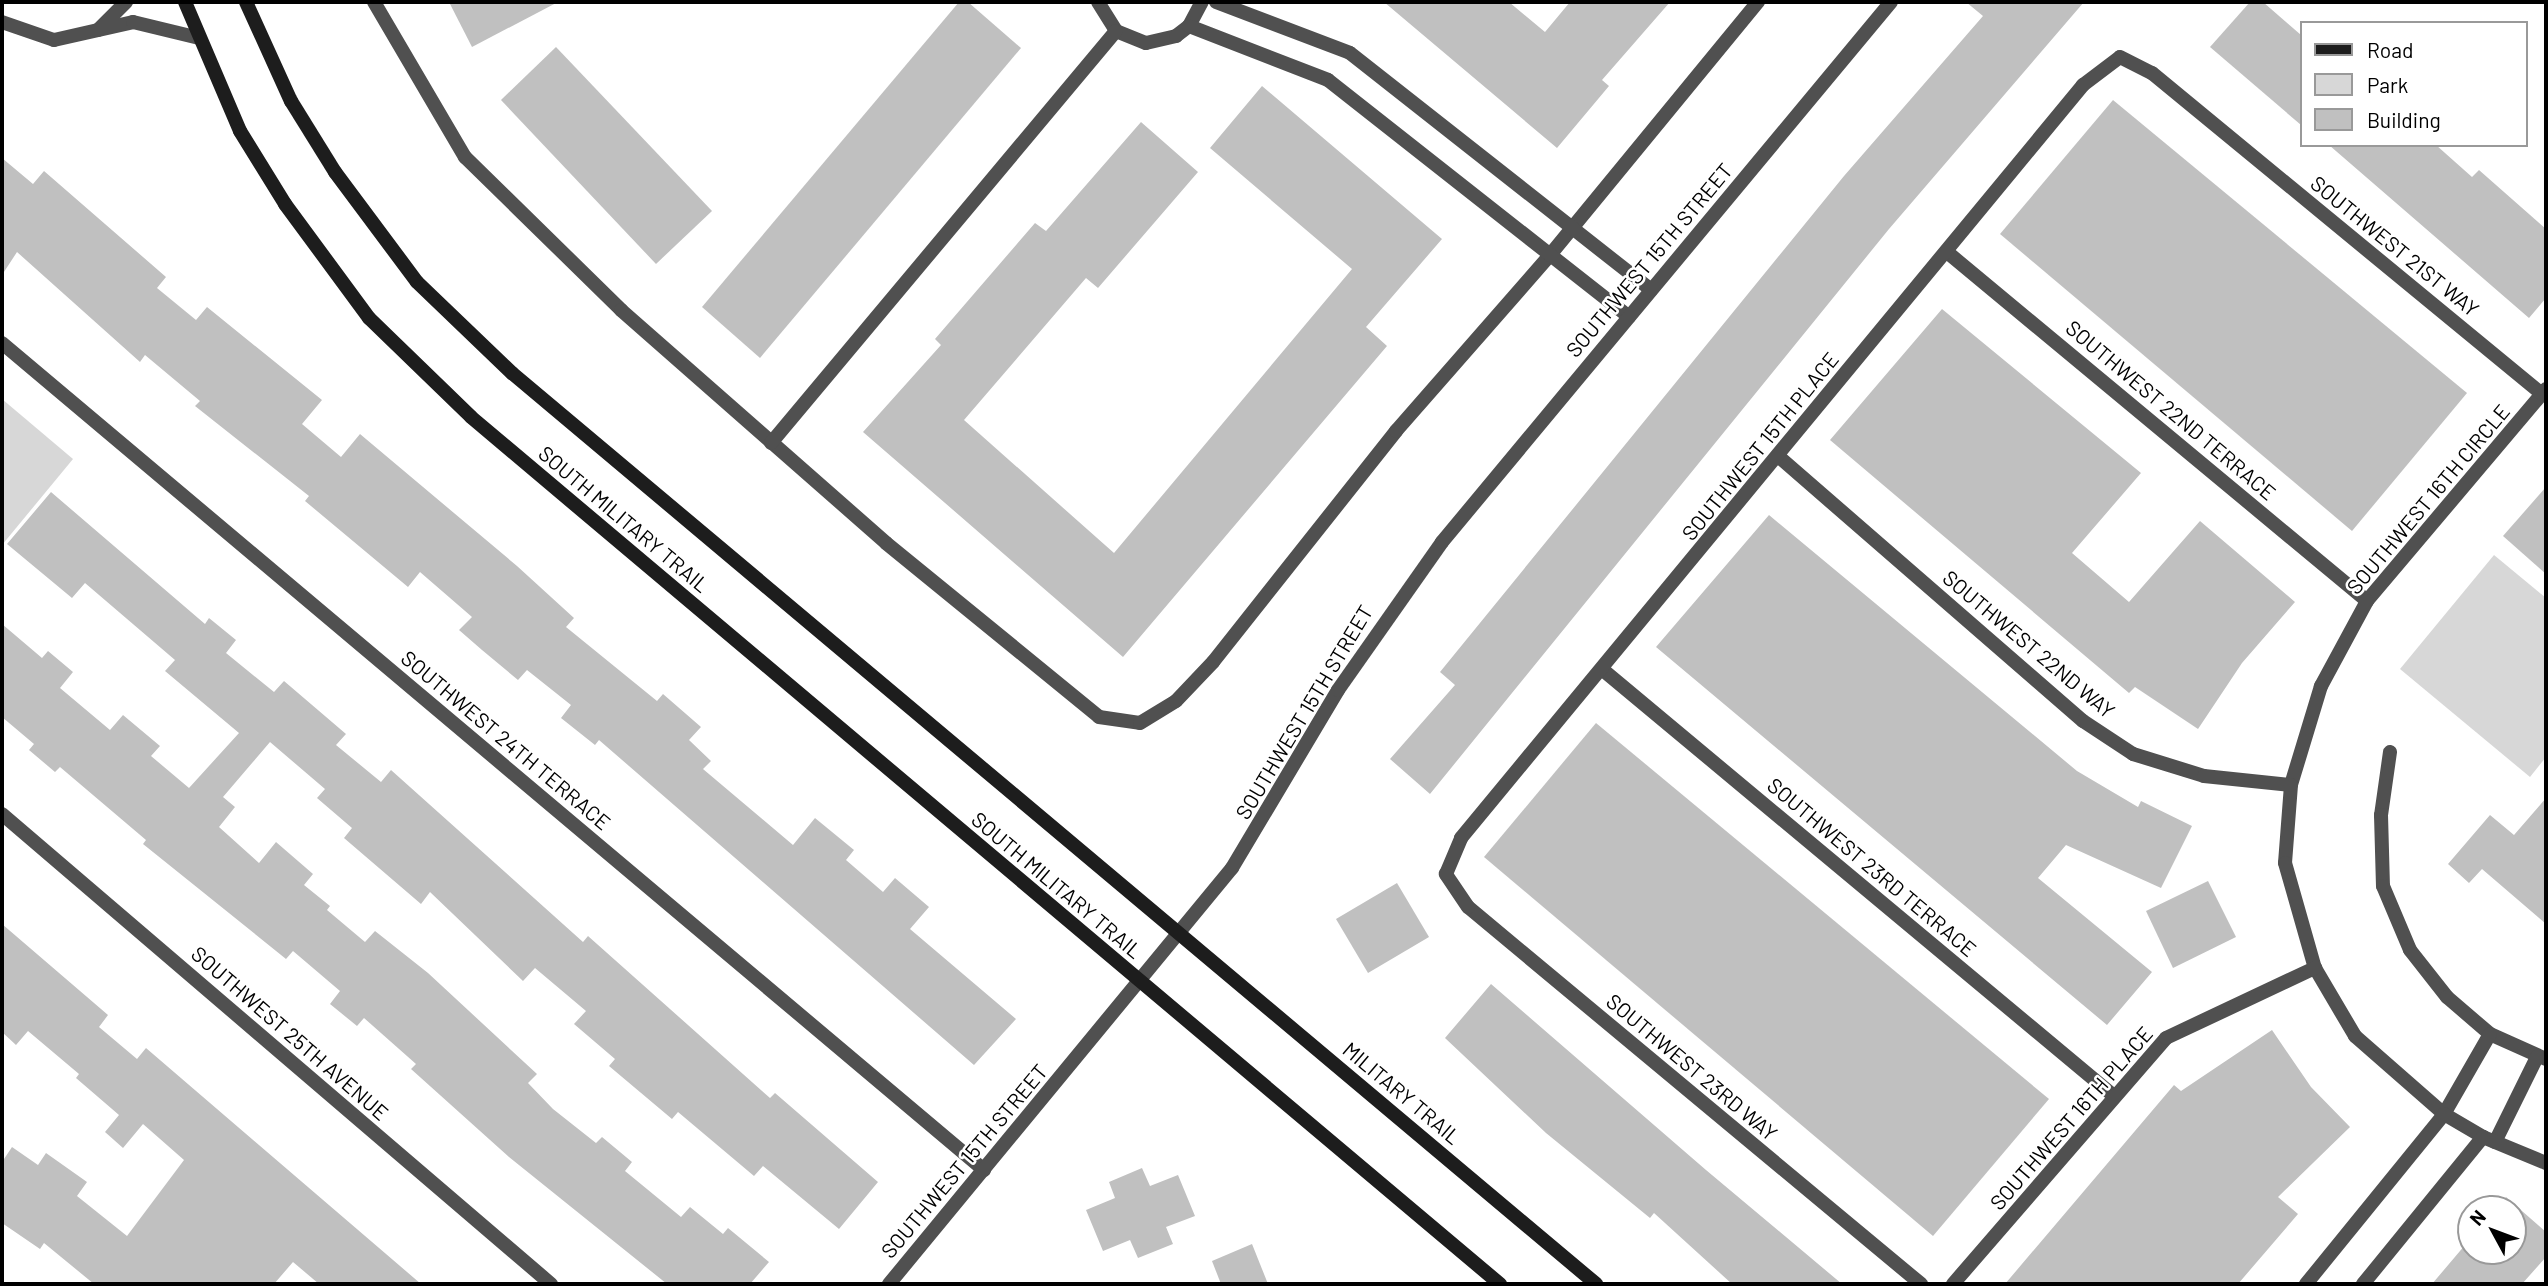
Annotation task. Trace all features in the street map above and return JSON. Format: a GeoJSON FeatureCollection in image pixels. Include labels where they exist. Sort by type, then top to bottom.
{"type":"FeatureCollection","features":[{"type":"Feature","properties":{"kind":"street"},"geometry":{"type":"LineString","coordinates":[[97,30],[126,2]]}},
{"type":"Feature","properties":{"kind":"street","name":"SOUTH MILITARY TRAIL"},"geometry":{"type":"LineString","coordinates":[[185,2],[240,131],[285,204],[369,318],[471,417],[1140,982]]}},
{"type":"Feature","properties":{"kind":"street","name":"SOUTH MILITARY TRAIL"},"geometry":{"type":"LineString","coordinates":[[246,2],[291,101],[417,282],[512,373],[1180,934]]}},
{"type":"Feature","properties":{"kind":"street"},"geometry":{"type":"LineString","coordinates":[[374,2],[465,157],[621,310],[771,443],[1100,717],[1140,723],[1175,701],[1213,662],[1395,431],[1550,255],[1758,2]]}},
{"type":"Feature","properties":{"kind":"street"},"geometry":{"type":"LineString","coordinates":[[1098,2],[1116,31],[1154,43],[1189,26],[1202,2]]}},
{"type":"Feature","properties":{"kind":"street"},"geometry":{"type":"LineString","coordinates":[[1216,2],[1350,53],[1651,290]]}},
{"type":"Feature","properties":{"kind":"street","name":"SOUTHWEST 15TH STREET"},"geometry":{"type":"LineString","coordinates":[[889,1284],[1180,934],[1275,802],[1392,608],[1651,290],[1891,2]]}},
{"type":"Feature","properties":{"kind":"street"},"geometry":{"type":"LineString","coordinates":[[2,22],[54,40],[97,30],[156,24],[199,38]]}},
{"type":"Feature","properties":{"kind":"street"},"geometry":{"type":"LineString","coordinates":[[1189,26],[1328,80],[1629,317]]}},
{"type":"Feature","properties":{"kind":"street"},"geometry":{"type":"LineString","coordinates":[[771,443],[1116,31]]}},
{"type":"Feature","properties":{"kind":"street","name":"SOUTHWEST 15TH PLACE"},"geometry":{"type":"LineString","coordinates":[[1446,874],[1461,838],[1603,670],[2083,85],[2120,57]]}},
{"type":"Feature","properties":{"kind":"street","name":"SOUTHWEST 21ST WAY"},"geometry":{"type":"LineString","coordinates":[[2120,57],[2152,73],[2544,391]]}},
{"type":"Feature","properties":{"kind":"street","name":"SOUTHWEST 22ND TERRACE"},"geometry":{"type":"LineString","coordinates":[[1947,252],[2367,601]]}},
{"type":"Feature","properties":{"kind":"street","name":"SOUTHWEST 24TH TERRACE"},"geometry":{"type":"LineString","coordinates":[[2,343],[984,1170]]}},
{"type":"Feature","properties":{"kind":"street","name":"SOUTHWEST 16TH CIRCLE"},"geometry":{"type":"LineString","coordinates":[[2544,391],[2367,601],[2321,686],[2291,785],[2285,863],[2315,968],[2355,1037],[2444,1114],[2489,1140],[2546,1163]]}},
{"type":"Feature","properties":{"kind":"street","name":"SOUTHWEST 22ND WAY"},"geometry":{"type":"LineString","coordinates":[[1778,456],[2084,721],[2133,754],[2204,776],[2291,785]]}},
{"type":"Feature","properties":{"kind":"street","name":"SOUTHWEST 23RD TERRACE"},"geometry":{"type":"LineString","coordinates":[[1603,670],[2114,1096]]}},
{"type":"Feature","properties":{"kind":"street"},"geometry":{"type":"LineString","coordinates":[[2363,1284],[2489,1140],[2542,1058],[2490,1034],[2447,997],[2410,950],[2383,886],[2381,815],[2390,752]]}},
{"type":"Feature","properties":{"kind":"street","name":"SOUTHWEST 25TH AVENUE"},"geometry":{"type":"LineString","coordinates":[[2,814],[551,1284]]}},
{"type":"Feature","properties":{"kind":"street","name":"SOUTHWEST 23RD WAY"},"geometry":{"type":"LineString","coordinates":[[1446,874],[1468,907],[1921,1284]]}},
{"type":"Feature","properties":{"kind":"street","name":"MILITARY TRAIL"},"geometry":{"type":"LineString","coordinates":[[1180,934],[1596,1284]]}},
{"type":"Feature","properties":{"kind":"street","name":"SOUTHWEST 16TH PLACE"},"geometry":{"type":"LineString","coordinates":[[1953,1284],[2166,1038],[2315,968]]}},
{"type":"Feature","properties":{"kind":"street"},"geometry":{"type":"LineString","coordinates":[[1140,982],[1500,1284]]}},
{"type":"Feature","properties":{"kind":"street"},"geometry":{"type":"LineString","coordinates":[[2306,1284],[2444,1114],[2490,1034]]}},
{"type":"Feature","properties":{"kind":"green space"},"geometry":{"type":"Polygon","coordinates":[[[2,399],[73,459],[2,545],[2,399]]]}},
{"type":"Feature","properties":{"kind":"green space"},"geometry":{"type":"Polygon","coordinates":[[[2494,555],[2546,598],[2546,757],[2530,777],[2400,669],[2494,555]]]}},
{"type":"Feature","properties":{"kind":"building"},"geometry":{"type":"Polygon","coordinates":[[[449,2],[558,2],[472,47],[449,2]]]}},
{"type":"Feature","properties":{"kind":"building"},"geometry":{"type":"Polygon","coordinates":[[[959,2],[968,2],[1021,48],[760,358],[702,307],[959,2]]]}},
{"type":"Feature","properties":{"kind":"building"},"geometry":{"type":"Polygon","coordinates":[[[1384,2],[1509,2],[1545,32],[1570,2],[1670,2],[1602,80],[1609,86],[1557,148],[1384,2]]]}},
{"type":"Feature","properties":{"kind":"building"},"geometry":{"type":"Polygon","coordinates":[[[1966,2],[2084,2],[1889,229],[1430,794],[1390,759],[1455,685],[1440,672],[1844,176],[1983,16],[1966,2]]]}},
{"type":"Feature","properties":{"kind":"building"},"geometry":{"type":"Polygon","coordinates":[[[2250,2],[2263,2],[2300,34],[2300,124],[2210,47],[2250,2]]]}},
{"type":"Feature","properties":{"kind":"building"},"geometry":{"type":"Polygon","coordinates":[[[556,47],[712,211],[656,264],[501,100],[556,47]]]}},
{"type":"Feature","properties":{"kind":"building"},"geometry":{"type":"Polygon","coordinates":[[[1262,86],[1442,239],[1366,327],[1387,346],[1123,657],[863,432],[941,345],[935,339],[1035,223],[1046,231],[1141,122],[1198,172],[1098,288],[1086,278],[964,420],[1114,553],[1352,269],[1210,148],[1262,86]]]}},
{"type":"Feature","properties":{"kind":"building"},"geometry":{"type":"Polygon","coordinates":[[[2113,100],[2467,393],[2352,531],[2000,234],[2113,100]]]}},
{"type":"Feature","properties":{"kind":"building"},"geometry":{"type":"Polygon","coordinates":[[[2331,147],[2438,147],[2472,177],[2479,170],[2546,229],[2546,298],[2529,318],[2331,147]]]}},
{"type":"Feature","properties":{"kind":"building"},"geometry":{"type":"Polygon","coordinates":[[[2,158],[33,184],[44,171],[166,277],[157,288],[196,320],[207,307],[322,400],[302,424],[341,457],[360,434],[517,566],[574,618],[566,627],[657,701],[663,694],[701,727],[689,740],[711,761],[703,769],[793,845],[815,818],[854,850],[846,860],[883,892],[895,878],[929,907],[910,929],[1016,1019],[974,1065],[599,740],[595,745],[561,718],[571,705],[527,670],[518,680],[459,630],[472,617],[420,572],[408,587],[305,501],[309,496],[195,406],[200,401],[145,355],[140,362],[17,252],[2,275],[2,158]]]}},
{"type":"Feature","properties":{"kind":"building"},"geometry":{"type":"Polygon","coordinates":[[[1942,309],[2141,473],[2072,553],[2129,602],[2200,521],[2295,602],[2242,663],[2198,729],[2135,687],[2129,693],[1830,440],[1942,309]]]}},
{"type":"Feature","properties":{"kind":"building"},"geometry":{"type":"Polygon","coordinates":[[[2546,487],[2546,574],[2503,536],[2546,487]]]}},
{"type":"Feature","properties":{"kind":"building"},"geometry":{"type":"Polygon","coordinates":[[[51,492],[205,624],[209,618],[236,640],[226,653],[274,692],[284,681],[346,734],[336,745],[381,782],[391,770],[583,942],[588,936],[770,1098],[775,1093],[878,1182],[839,1229],[763,1166],[754,1176],[678,1112],[672,1119],[609,1066],[615,1059],[574,1024],[586,1011],[535,968],[523,981],[430,892],[421,904],[344,838],[352,828],[317,798],[325,789],[270,742],[223,797],[235,807],[219,827],[259,863],[276,842],[313,874],[304,885],[330,906],[327,910],[365,942],[375,931],[428,973],[537,1074],[528,1083],[553,1109],[596,1143],[602,1137],[632,1162],[625,1171],[681,1217],[690,1207],[723,1234],[728,1228],[769,1262],[750,1284],[667,1284],[509,1157],[411,1069],[416,1064],[364,1018],[357,1026],[330,1004],[340,991],[293,951],[286,959],[143,844],[146,840],[60,767],[55,772],[29,750],[34,744],[2,717],[2,624],[42,658],[48,651],[73,672],[60,688],[110,730],[123,715],[160,746],[151,756],[189,788],[239,733],[165,671],[175,660],[85,583],[72,598],[7,544],[51,492]]]}},
{"type":"Feature","properties":{"kind":"building"},"geometry":{"type":"Polygon","coordinates":[[[1769,515],[2077,771],[2138,807],[2141,801],[2192,826],[2161,888],[2066,845],[2038,878],[2152,972],[2107,1025],[1656,647],[1769,515]]]}},
{"type":"Feature","properties":{"kind":"building"},"geometry":{"type":"Polygon","coordinates":[[[1596,723],[2049,1099],[1933,1236],[1484,857],[1596,723]]]}},
{"type":"Feature","properties":{"kind":"building"},"geometry":{"type":"Polygon","coordinates":[[[2546,798],[2546,924],[2482,869],[2469,883],[2448,864],[2490,815],[2514,835],[2546,798]]]}},
{"type":"Feature","properties":{"kind":"building"},"geometry":{"type":"Polygon","coordinates":[[[2208,881],[2236,937],[2173,968],[2146,911],[2208,881]]]}},
{"type":"Feature","properties":{"kind":"building"},"geometry":{"type":"Polygon","coordinates":[[[1397,883],[1429,937],[1368,973],[1336,919],[1397,883]]]}},
{"type":"Feature","properties":{"kind":"building"},"geometry":{"type":"Polygon","coordinates":[[[2,924],[108,1015],[99,1027],[137,1059],[146,1048],[421,1284],[319,1284],[293,1262],[274,1284],[94,1284],[44,1243],[40,1249],[2,1223],[2,1162],[12,1147],[38,1165],[46,1153],[87,1182],[77,1196],[127,1236],[184,1160],[143,1124],[123,1148],[105,1132],[119,1115],[76,1078],[79,1074],[28,1031],[16,1045],[2,1032],[2,924]]]}},
{"type":"Feature","properties":{"kind":"building"},"geometry":{"type":"Polygon","coordinates":[[[1491,984],[1842,1284],[1732,1284],[1654,1213],[1650,1218],[1546,1133],[1445,1038],[1491,984]]]}},
{"type":"Feature","properties":{"kind":"building"},"geometry":{"type":"Polygon","coordinates":[[[2272,1030],[2311,1087],[2350,1127],[2278,1197],[2298,1214],[2238,1284],[2005,1284],[2174,1085],[2181,1091],[2272,1030]]]}},
{"type":"Feature","properties":{"kind":"building"},"geometry":{"type":"Polygon","coordinates":[[[1142,1168],[1150,1186],[1178,1175],[1195,1216],[1166,1227],[1173,1244],[1138,1258],[1130,1240],[1103,1251],[1086,1210],[1115,1198],[1109,1182],[1142,1168]]]}},
{"type":"Feature","properties":{"kind":"building"},"geometry":{"type":"Polygon","coordinates":[[[2527,1215],[2546,1232],[2546,1257],[2522,1284],[2432,1284],[2457,1255],[2457,1265],[2527,1265],[2527,1215]]]}},
{"type":"Feature","properties":{"kind":"building"},"geometry":{"type":"Polygon","coordinates":[[[1252,1244],[1268,1284],[1221,1284],[1212,1261],[1252,1244]]]}}]}
